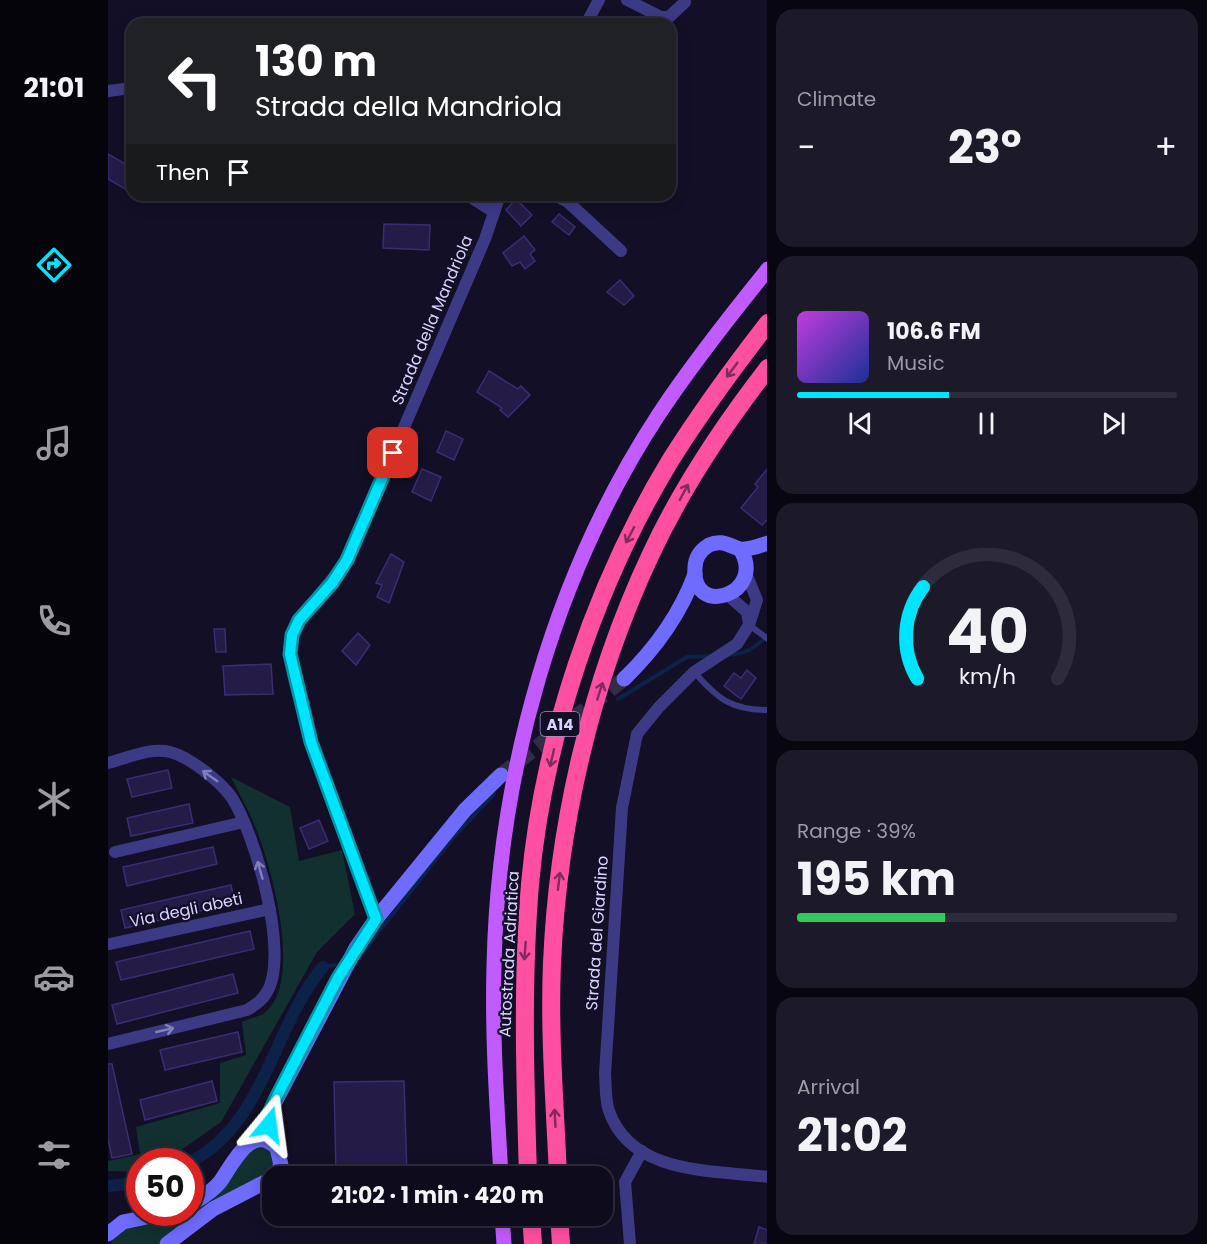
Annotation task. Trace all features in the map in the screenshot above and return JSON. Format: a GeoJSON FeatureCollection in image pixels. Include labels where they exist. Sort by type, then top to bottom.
{"type":"FeatureCollection","features":[{"type":"Feature","properties":{"kind":"highway","name":"Autostrada Adriatica"},"geometry":{"type":"LineString","coordinates":[[528,1166],[525,975],[530,881],[544,791],[564,706],[597,611],[627,541],[670,462],[720,386],[767,324]]}},
{"type":"Feature","properties":{"kind":"highway","name":"A14"},"geometry":{"type":"LineString","coordinates":[[558,1166],[552,1042],[552,963],[558,885],[567,822],[588,727],[622,623],[650,555],[692,478],[767,369]]}},
{"type":"Feature","properties":{"kind":"highway"},"geometry":{"type":"LineString","coordinates":[[532,1226],[533,1244]]}},
{"type":"Feature","properties":{"kind":"highway"},"geometry":{"type":"LineString","coordinates":[[560,1226],[561,1244]]}},
{"type":"Feature","properties":{"kind":"main road"},"geometry":{"type":"LineString","coordinates":[[500,1166],[494,1042],[494,964],[507,823],[526,725],[578,567],[614,493],[658,415],[767,270]]}},
{"type":"Feature","properties":{"kind":"main road"},"geometry":{"type":"LineString","coordinates":[[624,679],[643,661],[680,610],[695,574],[697,558],[708,546],[724,542],[740,549],[767,545]]}},
{"type":"Feature","properties":{"kind":"main road"},"geometry":{"type":"LineString","coordinates":[[680,610],[711,595],[729,596],[737,593],[767,547]]}},
{"type":"Feature","properties":{"kind":"main road"},"geometry":{"type":"LineString","coordinates":[[740,549],[748,561],[749,574]]}},
{"type":"Feature","properties":{"kind":"main road"},"geometry":{"type":"LineString","coordinates":[[695,574],[698,582],[711,595]]}},
{"type":"Feature","properties":{"kind":"main road"},"geometry":{"type":"LineString","coordinates":[[204,1194],[219,1183],[244,1147],[255,1140],[338,978],[376,919],[465,810],[501,775]]}},
{"type":"Feature","properties":{"kind":"main road"},"geometry":{"type":"LineString","coordinates":[[268,1116],[273,1144],[281,1159],[278,1166]]}},
{"type":"Feature","properties":{"kind":"main road"},"geometry":{"type":"LineString","coordinates":[[255,1140],[273,1144]]}},
{"type":"Feature","properties":{"kind":"main road"},"geometry":{"type":"LineString","coordinates":[[167,1244],[213,1209],[262,1183]]}},
{"type":"Feature","properties":{"kind":"main road"},"geometry":{"type":"LineString","coordinates":[[111,1227],[126,1223]]}},
{"type":"Feature","properties":{"kind":"main road"},"geometry":{"type":"LineString","coordinates":[[503,1226],[504,1244]]}},
{"type":"Feature","properties":{"kind":"street"},"geometry":{"type":"LineString","coordinates":[[589,18],[599,0]]}},
{"type":"Feature","properties":{"kind":"street"},"geometry":{"type":"LineString","coordinates":[[627,0],[661,17],[669,17],[685,2]]}},
{"type":"Feature","properties":{"kind":"street"},"geometry":{"type":"LineString","coordinates":[[108,92],[126,89]]}},
{"type":"Feature","properties":{"kind":"street"},"geometry":{"type":"LineString","coordinates":[[476,201],[494,212]]}},
{"type":"Feature","properties":{"kind":"street","name":"Strada della Mandriola"},"geometry":{"type":"LineString","coordinates":[[376,919],[311,742],[290,654],[292,635],[299,620],[332,583],[347,560],[485,239],[498,201]]}},
{"type":"Feature","properties":{"kind":"street"},"geometry":{"type":"LineString","coordinates":[[566,201],[621,251]]}},
{"type":"Feature","properties":{"kind":"street","name":"Strada del Giardino"},"geometry":{"type":"LineString","coordinates":[[749,574],[757,600],[749,625],[737,644],[694,672],[659,707],[637,734],[622,808],[605,1074],[608,1108],[616,1127],[642,1151],[679,1166],[767,1177]]}},
{"type":"Feature","properties":{"kind":"street"},"geometry":{"type":"LineString","coordinates":[[729,596],[747,612],[749,625]]}},
{"type":"Feature","properties":{"kind":"street"},"geometry":{"type":"LineString","coordinates":[[108,763],[157,750],[173,752],[214,778],[223,787],[244,822],[270,909],[274,946],[273,976],[268,992],[259,1003],[247,1010],[108,1044]]}},
{"type":"Feature","properties":{"kind":"street"},"geometry":{"type":"LineString","coordinates":[[115,852],[244,822]]}},
{"type":"Feature","properties":{"kind":"street","name":"Via degli abeti"},"geometry":{"type":"LineString","coordinates":[[110,944],[270,909]]}},
{"type":"Feature","properties":{"kind":"street"},"geometry":{"type":"LineString","coordinates":[[630,1244],[625,1182],[642,1151]]}},
{"type":"Feature","properties":{"kind":"lane"},"geometry":{"type":"LineString","coordinates":[[749,625],[765,637]]}},
{"type":"Feature","properties":{"kind":"lane"},"geometry":{"type":"LineString","coordinates":[[694,672],[718,698],[741,708],[767,710]]}},
{"type":"Feature","properties":{"kind":"green space"},"geometry":{"type":"Polygon","coordinates":[[[231,777],[290,807],[299,861],[342,850],[355,914],[317,952],[221,1122],[184,1148],[139,1148],[136,1127],[220,1103],[220,1063],[246,1055],[242,1022],[263,1014],[275,999],[282,978],[281,923],[276,895],[262,844],[231,777]]]}},
{"type":"Feature","properties":{"kind":"green space"},"geometry":{"type":"Polygon","coordinates":[[[253,1146],[272,1149],[275,1166],[262,1166],[262,1178],[204,1215],[204,1197],[253,1146]]]}},
{"type":"Feature","properties":{"kind":"green space"},"geometry":{"type":"Polygon","coordinates":[[[126,1157],[126,1172],[108,1171],[108,1161],[126,1157]]]}},
{"type":"Feature","properties":{"kind":"green space"},"geometry":{"type":"Polygon","coordinates":[[[188,1226],[160,1244],[111,1244],[112,1239],[125,1227],[188,1226]]]}},
{"type":"Feature","properties":{"kind":"building"},"geometry":{"type":"Polygon","coordinates":[[[108,154],[126,164],[126,190],[108,179],[108,154]]]}},
{"type":"Feature","properties":{"kind":"building"},"geometry":{"type":"Polygon","coordinates":[[[514,201],[518,201],[532,215],[521,226],[506,210],[514,201]]]}},
{"type":"Feature","properties":{"kind":"building"},"geometry":{"type":"Polygon","coordinates":[[[559,214],[575,227],[569,235],[552,222],[559,214]]]}},
{"type":"Feature","properties":{"kind":"building"},"geometry":{"type":"Polygon","coordinates":[[[384,224],[430,225],[429,250],[383,248],[384,224]]]}},
{"type":"Feature","properties":{"kind":"building"},"geometry":{"type":"Polygon","coordinates":[[[524,236],[535,250],[530,254],[535,261],[525,269],[520,262],[512,266],[503,253],[524,236]]]}},
{"type":"Feature","properties":{"kind":"building"},"geometry":{"type":"Polygon","coordinates":[[[620,280],[634,296],[624,305],[607,292],[620,280]]]}},
{"type":"Feature","properties":{"kind":"building"},"geometry":{"type":"Polygon","coordinates":[[[489,371],[518,389],[521,386],[530,395],[508,417],[500,410],[502,408],[477,392],[489,371]]]}},
{"type":"Feature","properties":{"kind":"building"},"geometry":{"type":"Polygon","coordinates":[[[446,431],[463,439],[454,460],[437,452],[446,431]]]}},
{"type":"Feature","properties":{"kind":"building"},"geometry":{"type":"Polygon","coordinates":[[[422,469],[441,477],[431,501],[412,492],[422,469]]]}},
{"type":"Feature","properties":{"kind":"building"},"geometry":{"type":"Polygon","coordinates":[[[767,469],[767,520],[762,525],[741,508],[758,487],[755,484],[767,469]]]}},
{"type":"Feature","properties":{"kind":"building"},"geometry":{"type":"Polygon","coordinates":[[[391,554],[404,562],[389,603],[377,597],[382,585],[376,583],[391,554]]]}},
{"type":"Feature","properties":{"kind":"building"},"geometry":{"type":"Polygon","coordinates":[[[214,629],[225,629],[226,652],[216,652],[214,629]]]}},
{"type":"Feature","properties":{"kind":"building"},"geometry":{"type":"Polygon","coordinates":[[[358,633],[370,645],[356,665],[342,651],[358,633]]]}},
{"type":"Feature","properties":{"kind":"building"},"geometry":{"type":"Polygon","coordinates":[[[271,664],[273,694],[225,695],[223,666],[271,664]]]}},
{"type":"Feature","properties":{"kind":"building"},"geometry":{"type":"Polygon","coordinates":[[[747,670],[756,678],[741,699],[724,686],[734,673],[741,678],[747,670]]]}},
{"type":"Feature","properties":{"kind":"building"},"geometry":{"type":"Polygon","coordinates":[[[168,770],[172,788],[132,797],[127,779],[168,770]]]}},
{"type":"Feature","properties":{"kind":"building"},"geometry":{"type":"Polygon","coordinates":[[[189,804],[193,823],[131,836],[127,818],[189,804]]]}},
{"type":"Feature","properties":{"kind":"building"},"geometry":{"type":"Polygon","coordinates":[[[319,820],[328,841],[309,849],[300,828],[319,820]]]}},
{"type":"Feature","properties":{"kind":"building"},"geometry":{"type":"Polygon","coordinates":[[[213,847],[217,864],[127,886],[123,867],[213,847]]]}},
{"type":"Feature","properties":{"kind":"building"},"geometry":{"type":"Polygon","coordinates":[[[231,885],[235,903],[125,928],[121,910],[231,885]]]}},
{"type":"Feature","properties":{"kind":"building"},"geometry":{"type":"Polygon","coordinates":[[[250,931],[254,949],[121,980],[116,962],[250,931]]]}},
{"type":"Feature","properties":{"kind":"building"},"geometry":{"type":"Polygon","coordinates":[[[233,974],[238,993],[117,1024],[112,1005],[233,974]]]}},
{"type":"Feature","properties":{"kind":"building"},"geometry":{"type":"Polygon","coordinates":[[[238,1032],[242,1052],[165,1070],[160,1050],[238,1032]]]}},
{"type":"Feature","properties":{"kind":"building"},"geometry":{"type":"Polygon","coordinates":[[[108,1064],[112,1064],[131,1148],[126,1148],[126,1155],[112,1158],[108,1139],[108,1064]]]}},
{"type":"Feature","properties":{"kind":"building"},"geometry":{"type":"Polygon","coordinates":[[[212,1081],[217,1101],[145,1120],[140,1100],[212,1081]]]}},
{"type":"Feature","properties":{"kind":"building"},"geometry":{"type":"Polygon","coordinates":[[[404,1081],[407,1166],[336,1166],[334,1082],[404,1081]]]}},
{"type":"Feature","properties":{"kind":"building"},"geometry":{"type":"Polygon","coordinates":[[[759,1227],[767,1230],[767,1244],[754,1244],[759,1227]]]}},
{"type":"Feature","properties":{"kind":"waterway"},"geometry":{"type":"LineString","coordinates":[[727,655],[749,650],[767,636]]}},
{"type":"Feature","properties":{"kind":"waterway"},"geometry":{"type":"LineString","coordinates":[[618,699],[687,657],[710,656]]}},
{"type":"Feature","properties":{"kind":"waterway"},"geometry":{"type":"LineString","coordinates":[[359,957],[452,839],[494,794]]}},
{"type":"Feature","properties":{"kind":"waterway"},"geometry":{"type":"LineString","coordinates":[[323,967],[335,965]]}},
{"type":"Feature","properties":{"kind":"waterway"},"geometry":{"type":"LineString","coordinates":[[204,1152],[215,1145],[235,1124],[252,1099],[292,1017],[306,991],[323,967]]}},
{"type":"Feature","properties":{"kind":"waterway"},"geometry":{"type":"LineString","coordinates":[[108,1186],[126,1184]]}},
{"type":"Feature","properties":{"kind":"tunnel"},"geometry":{"type":"LineString","coordinates":[[501,775],[624,679]]}},
{"type":"Feature","properties":{"kind":"route"},"geometry":{"type":"LineString","coordinates":[[269,1125],[268,1116],[275,1100],[338,978],[376,919],[311,742],[290,654],[292,635],[299,620],[332,583],[347,560],[393,453]]}}]}
